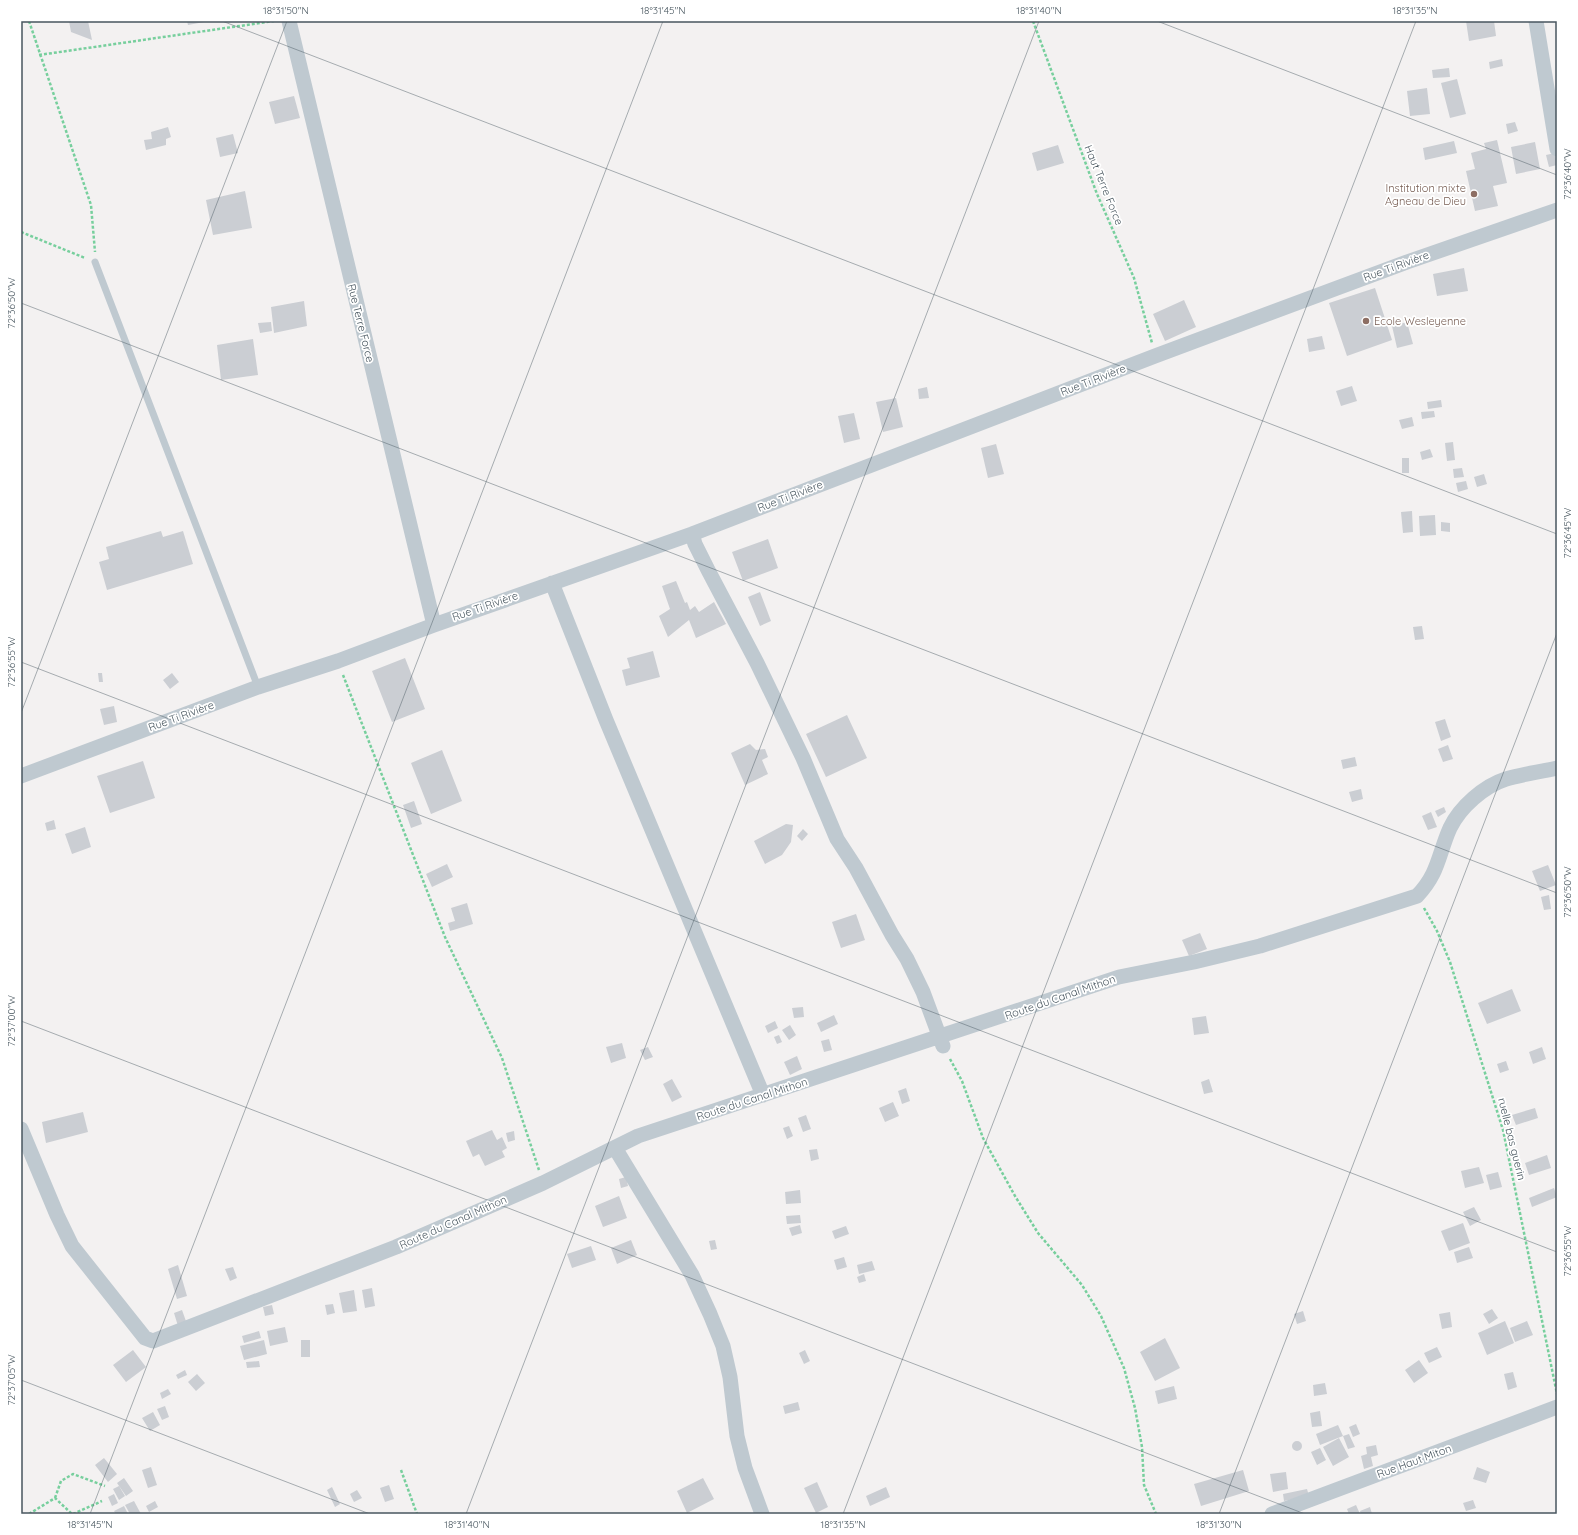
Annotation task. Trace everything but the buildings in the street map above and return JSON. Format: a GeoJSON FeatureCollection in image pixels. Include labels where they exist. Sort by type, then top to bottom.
{"type":"FeatureCollection","features":[{"type":"Feature","properties":{"kind":"street","name":"Rue Terre Force"},"geometry":{"type":"LineString","coordinates":[[289,21],[434,624]]}},
{"type":"Feature","properties":{"kind":"street"},"geometry":{"type":"LineString","coordinates":[[1536,21],[1557,149]]}},
{"type":"Feature","properties":{"kind":"street","name":"Rue Ti Rivière"},"geometry":{"type":"LineString","coordinates":[[21,776],[258,687],[338,662],[434,624],[692,534],[1155,356],[1407,262],[1557,210]]}},
{"type":"Feature","properties":{"kind":"street"},"geometry":{"type":"LineString","coordinates":[[692,534],[708,570],[757,663],[803,758],[837,839],[856,868],[924,992],[942,1042]]}},
{"type":"Feature","properties":{"kind":"street"},"geometry":{"type":"LineString","coordinates":[[552,583],[606,720],[763,1095]]}},
{"type":"Feature","properties":{"kind":"street"},"geometry":{"type":"LineString","coordinates":[[1417,896],[1428,884],[1437,866],[1451,828],[1463,810],[1478,796],[1491,786],[1506,779],[1557,768]]}},
{"type":"Feature","properties":{"kind":"street","name":"Route du Canal Mithon"},"geometry":{"type":"LineString","coordinates":[[21,1129],[57,1215],[72,1246],[144,1338],[153,1341],[396,1247],[543,1183],[638,1136],[763,1095],[942,1042],[1119,977],[1194,962],[1260,946],[1417,896]]}},
{"type":"Feature","properties":{"kind":"street"},"geometry":{"type":"LineString","coordinates":[[615,1148],[692,1275],[710,1314],[722,1346],[730,1377],[737,1436],[745,1468],[762,1514]]}},
{"type":"Feature","properties":{"kind":"street","name":"Rue Haut Miton"},"geometry":{"type":"LineString","coordinates":[[1272,1514],[1557,1407]]}},
{"type":"Feature","properties":{"kind":"lane"},"geometry":{"type":"LineString","coordinates":[[95,262],[258,687]]}},
{"type":"Feature","properties":{"kind":"path"},"geometry":{"type":"LineString","coordinates":[[21,232],[95,262],[91,205],[39,55],[29,21]]}},
{"type":"Feature","properties":{"kind":"path"},"geometry":{"type":"LineString","coordinates":[[39,55],[274,21]]}},
{"type":"Feature","properties":{"kind":"path","name":"Haut Terre Force"},"geometry":{"type":"LineString","coordinates":[[1033,21],[1097,194],[1134,278],[1155,356]]}},
{"type":"Feature","properties":{"kind":"path"},"geometry":{"type":"LineString","coordinates":[[338,662],[445,937],[502,1058],[543,1183]]}},
{"type":"Feature","properties":{"kind":"path","name":"ruelle bas guerin"},"geometry":{"type":"LineString","coordinates":[[1417,896],[1437,931],[1450,962],[1503,1130],[1557,1396]]}},
{"type":"Feature","properties":{"kind":"path"},"geometry":{"type":"LineString","coordinates":[[942,1042],[962,1081],[982,1138],[1015,1196],[1038,1233],[1082,1285],[1101,1316],[1124,1368],[1135,1408],[1142,1447],[1144,1486],[1156,1514]]}},
{"type":"Feature","properties":{"kind":"path"},"geometry":{"type":"LineString","coordinates":[[400,1470],[417,1514]]}},
{"type":"Feature","properties":{"kind":"path"},"geometry":{"type":"LineString","coordinates":[[28,1514],[55,1498],[61,1481],[73,1474],[105,1486]]}},
{"type":"Feature","properties":{"kind":"path"},"geometry":{"type":"LineString","coordinates":[[55,1498],[72,1514],[102,1501]]}},
{"type":"Feature","properties":{"kind":"place","name":"Institution mixte Agneau de Dieu"},"geometry":{"type":"Point","coordinates":[1474,194]}},
{"type":"Feature","properties":{"kind":"place","name":"Ecole Wesleyenne"},"geometry":{"type":"Point","coordinates":[1366,321]}}]}
